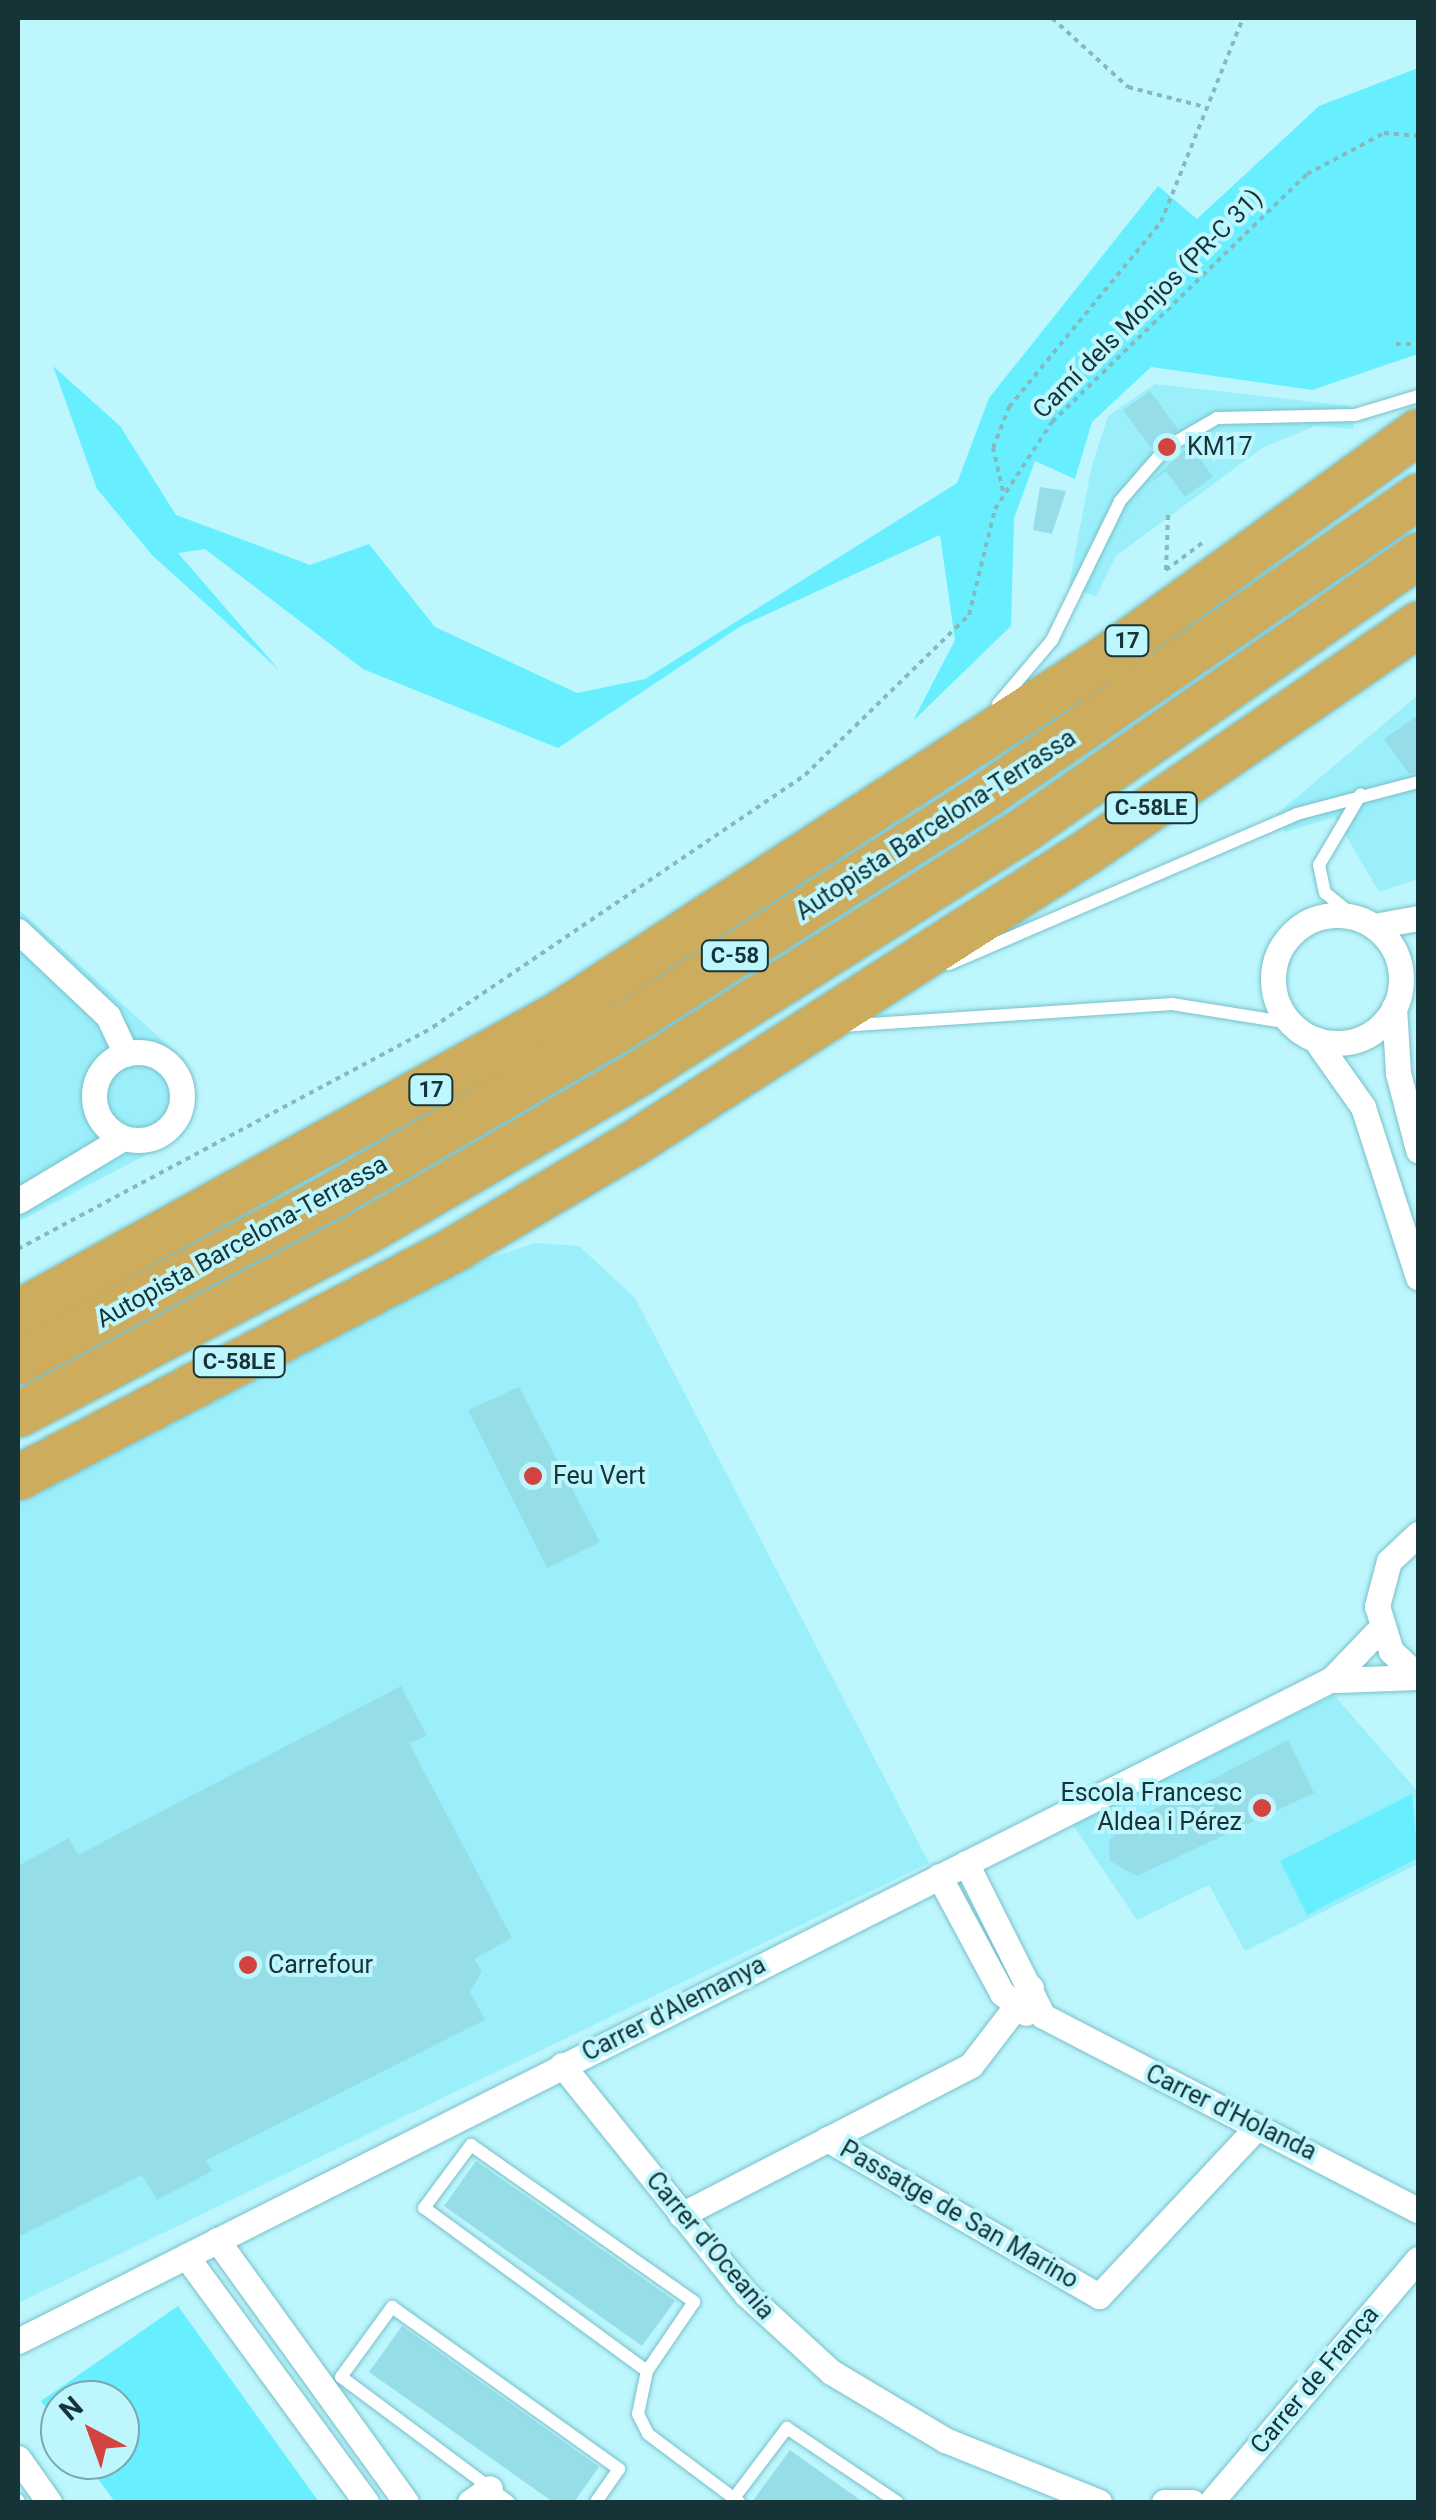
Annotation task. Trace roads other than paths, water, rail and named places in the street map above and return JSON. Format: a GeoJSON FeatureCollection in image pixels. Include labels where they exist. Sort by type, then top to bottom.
{"type":"FeatureCollection","features":[{"type":"Feature","properties":{"kind":"highway","name":"17"},"geometry":{"type":"LineString","coordinates":[[18,1312],[404,1106],[828,840],[1106,657],[1418,431]]}},
{"type":"Feature","properties":{"kind":"highway","name":"Autopista Barcelona-Terrassa"},"geometry":{"type":"LineString","coordinates":[[18,1361],[618,1029],[1004,782],[1418,496]]}},
{"type":"Feature","properties":{"kind":"highway","name":"Autopista Barcelona-Terrassa"},"geometry":{"type":"LineString","coordinates":[[18,1414],[345,1243],[640,1072],[1017,834],[1418,555]]}},
{"type":"Feature","properties":{"kind":"highway","name":"C-58LE"},"geometry":{"type":"LineString","coordinates":[[18,1477],[459,1246],[814,1030],[1418,624]]}},
{"type":"Feature","properties":{"kind":"street"},"geometry":{"type":"LineString","coordinates":[[1418,918],[1364,922],[1319,917],[1282,946],[1272,980],[1290,1023],[1315,1039],[1363,1107],[1418,1276]]}},
{"type":"Feature","properties":{"kind":"street"},"geometry":{"type":"LineString","coordinates":[[1364,922],[1394,950],[1398,1073],[1418,1150]]}},
{"type":"Feature","properties":{"kind":"street"},"geometry":{"type":"LineString","coordinates":[[18,930],[108,1016],[126,1054]]}},
{"type":"Feature","properties":{"kind":"street"},"geometry":{"type":"LineString","coordinates":[[1315,1039],[1366,1036],[1397,999],[1418,963]]}},
{"type":"Feature","properties":{"kind":"street"},"geometry":{"type":"LineString","coordinates":[[18,1201],[124,1138],[163,1133],[182,1094],[168,1064],[126,1054],[108,1064],[94,1092],[100,1118],[124,1138]]}},
{"type":"Feature","properties":{"kind":"street"},"geometry":{"type":"LineString","coordinates":[[1418,1534],[1380,1583],[1380,1629],[1418,1677]]}},
{"type":"Feature","properties":{"kind":"street","name":"Carrer d'Alemanya"},"geometry":{"type":"LineString","coordinates":[[18,2341],[1332,1679],[1380,1629]]}},
{"type":"Feature","properties":{"kind":"street","name":"Carrer d'Alemanya"},"geometry":{"type":"LineString","coordinates":[[1332,1679],[1418,1677]]}},
{"type":"Feature","properties":{"kind":"street","name":"Carrer d'Holanda"},"geometry":{"type":"LineString","coordinates":[[966,1863],[1022,1997]]}},
{"type":"Feature","properties":{"kind":"street","name":"Carrer d'Holanda"},"geometry":{"type":"LineString","coordinates":[[940,1876],[1022,1997],[1043,2016],[1418,2210]]}},
{"type":"Feature","properties":{"kind":"street"},"geometry":{"type":"LineString","coordinates":[[681,2215],[971,2065],[1022,1997]]}},
{"type":"Feature","properties":{"kind":"street","name":"Carrer d'Oceania"},"geometry":{"type":"LineString","coordinates":[[562,2066],[746,2294],[865,2397],[1099,2502]]}},
{"type":"Feature","properties":{"kind":"street","name":"Passatge de San Marino"},"geometry":{"type":"LineString","coordinates":[[827,2140],[1099,2296],[1257,2127]]}},
{"type":"Feature","properties":{"kind":"street"},"geometry":{"type":"LineString","coordinates":[[217,2240],[334,2383],[406,2502]]}},
{"type":"Feature","properties":{"kind":"street"},"geometry":{"type":"LineString","coordinates":[[186,2256],[366,2502]]}},
{"type":"Feature","properties":{"kind":"street","name":"Carrer de França"},"geometry":{"type":"LineString","coordinates":[[1211,2502],[1418,2258]]}},
{"type":"Feature","properties":{"kind":"street"},"geometry":{"type":"LineString","coordinates":[[299,2410],[334,2383]]}},
{"type":"Feature","properties":{"kind":"street"},"geometry":{"type":"LineString","coordinates":[[18,2458],[49,2502]]}},
{"type":"Feature","properties":{"kind":"street"},"geometry":{"type":"LineString","coordinates":[[1164,2502],[1192,2502]]}},
{"type":"Feature","properties":{"kind":"lane"},"geometry":{"type":"LineString","coordinates":[[828,840],[1026,676],[1120,500],[1167,448],[1217,418],[1355,415],[1418,396]]}},
{"type":"Feature","properties":{"kind":"lane"},"geometry":{"type":"LineString","coordinates":[[880,987],[1362,794],[1418,782]]}},
{"type":"Feature","properties":{"kind":"lane"},"geometry":{"type":"LineString","coordinates":[[1362,794],[1320,866],[1326,893],[1364,922]]}},
{"type":"Feature","properties":{"kind":"lane"},"geometry":{"type":"LineString","coordinates":[[814,1030],[1172,1004],[1290,1023]]}},
{"type":"Feature","properties":{"kind":"lane"},"geometry":{"type":"LineString","coordinates":[[648,2370],[424,2208],[472,2145],[694,2302],[648,2370],[638,2414],[648,2434],[735,2501],[787,2428],[897,2502]]}},
{"type":"Feature","properties":{"kind":"lane"},"geometry":{"type":"LineString","coordinates":[[490,2498],[334,2383],[392,2307],[619,2469],[596,2502]]}},
{"type":"Feature","properties":{"kind":"place","name":"KM17"},"geometry":{"type":"Point","coordinates":[1167,447]}},
{"type":"Feature","properties":{"kind":"place","name":"Feu Vert"},"geometry":{"type":"Point","coordinates":[533,1476]}},
{"type":"Feature","properties":{"kind":"place","name":"Escola Francesc Aldea i Pérez"},"geometry":{"type":"Point","coordinates":[1262,1808]}},
{"type":"Feature","properties":{"kind":"place","name":"Carrefour"},"geometry":{"type":"Point","coordinates":[248,1965]}}]}
